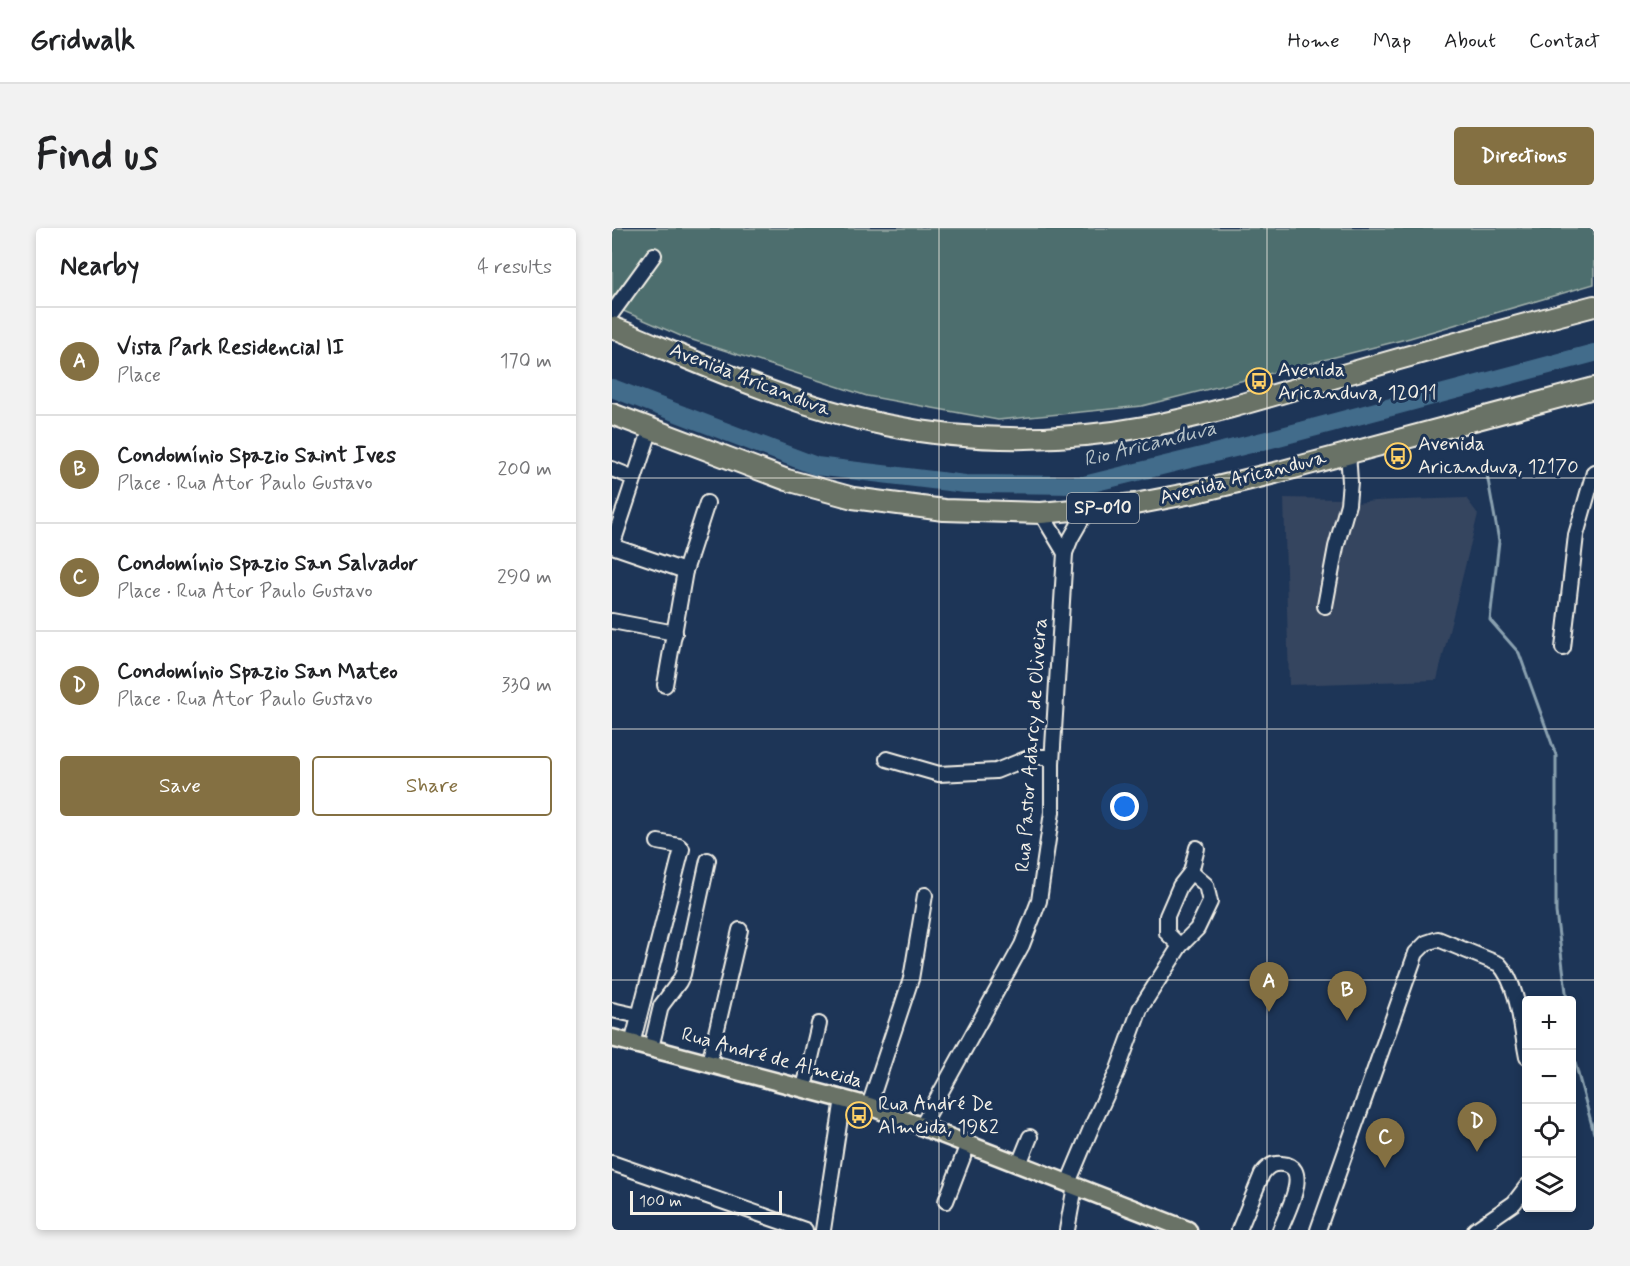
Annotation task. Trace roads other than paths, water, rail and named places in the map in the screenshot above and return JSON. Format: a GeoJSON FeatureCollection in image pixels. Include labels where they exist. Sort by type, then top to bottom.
{"type":"FeatureCollection","features":[{"type":"Feature","properties":{"kind":"highway","name":"Avenida Aricanduva"},"geometry":{"type":"LineString","coordinates":[[612,327],[788,399],[837,413],[888,425],[966,436],[1037,438],[1093,434],[1150,426],[1224,408],[1594,306]]}},
{"type":"Feature","properties":{"kind":"highway","name":"Avenida Aricanduva"},"geometry":{"type":"LineString","coordinates":[[612,414],[787,480],[853,498],[944,510],[1041,513],[1135,504],[1192,493],[1594,387]]}},
{"type":"Feature","properties":{"kind":"main road","name":"Rua André de Almeida"},"geometry":{"type":"LineString","coordinates":[[612,1038],[869,1106],[1188,1230]]}},
{"type":"Feature","properties":{"kind":"street"},"geometry":{"type":"LineString","coordinates":[[612,313],[654,255]]}},
{"type":"Feature","properties":{"kind":"street"},"geometry":{"type":"LineString","coordinates":[[651,428],[612,546],[685,571]]}},
{"type":"Feature","properties":{"kind":"street"},"geometry":{"type":"LineString","coordinates":[[1325,606],[1336,547],[1348,504],[1350,482],[1348,452]]}},
{"type":"Feature","properties":{"kind":"street"},"geometry":{"type":"LineString","coordinates":[[612,469],[634,478]]}},
{"type":"Feature","properties":{"kind":"street"},"geometry":{"type":"LineString","coordinates":[[1563,648],[1576,535],[1594,472]]}},
{"type":"Feature","properties":{"kind":"street"},"geometry":{"type":"LineString","coordinates":[[665,685],[685,571],[706,503]]}},
{"type":"Feature","properties":{"kind":"street","name":"Rua Pastor Adarcy de Oliveira"},"geometry":{"type":"LineString","coordinates":[[922,1126],[1022,945],[1039,901],[1052,812],[1052,757],[1065,553],[1087,510]]}},
{"type":"Feature","properties":{"kind":"street"},"geometry":{"type":"LineString","coordinates":[[1041,513],[1065,553]]}},
{"type":"Feature","properties":{"kind":"street"},"geometry":{"type":"LineString","coordinates":[[612,621],[675,633]]}},
{"type":"Feature","properties":{"kind":"street"},"geometry":{"type":"LineString","coordinates":[[887,759],[939,774],[996,771],[1031,757],[1052,757]]}},
{"type":"Feature","properties":{"kind":"street"},"geometry":{"type":"LineString","coordinates":[[632,1044],[682,849],[679,846],[658,842]]}},
{"type":"Feature","properties":{"kind":"street"},"geometry":{"type":"LineString","coordinates":[[1180,946],[1167,933],[1167,916],[1180,886],[1191,872],[1197,848]]}},
{"type":"Feature","properties":{"kind":"street"},"geometry":{"type":"LineString","coordinates":[[651,1048],[661,1006],[683,974],[708,860]]}},
{"type":"Feature","properties":{"kind":"street"},"geometry":{"type":"LineString","coordinates":[[1067,1230],[1071,1184],[1140,1009],[1180,946],[1197,929],[1210,902],[1206,885],[1191,872]]}},
{"type":"Feature","properties":{"kind":"street"},"geometry":{"type":"LineString","coordinates":[[869,1106],[911,979],[925,895]]}},
{"type":"Feature","properties":{"kind":"street"},"geometry":{"type":"LineString","coordinates":[[709,1063],[740,930]]}},
{"type":"Feature","properties":{"kind":"street"},"geometry":{"type":"LineString","coordinates":[[1318,1230],[1416,953],[1426,943],[1438,939],[1499,964],[1512,982],[1526,1050]]}},
{"type":"Feature","properties":{"kind":"street"},"geometry":{"type":"LineString","coordinates":[[612,1010],[639,1016]]}},
{"type":"Feature","properties":{"kind":"street"},"geometry":{"type":"LineString","coordinates":[[804,1088],[819,1024]]}},
{"type":"Feature","properties":{"kind":"street"},"geometry":{"type":"LineString","coordinates":[[823,1230],[843,1098]]}},
{"type":"Feature","properties":{"kind":"street"},"geometry":{"type":"LineString","coordinates":[[1019,1164],[1030,1137]]}},
{"type":"Feature","properties":{"kind":"street"},"geometry":{"type":"LineString","coordinates":[[946,1202],[968,1144]]}},
{"type":"Feature","properties":{"kind":"street"},"geometry":{"type":"LineString","coordinates":[[612,1163],[805,1230]]}},
{"type":"Feature","properties":{"kind":"street"},"geometry":{"type":"LineString","coordinates":[[1239,1230],[1262,1174],[1274,1163],[1286,1164],[1294,1170],[1298,1179],[1280,1230]]}},
{"type":"Feature","properties":{"kind":"street"},"geometry":{"type":"LineString","coordinates":[[1475,1230],[1514,1203],[1522,1193]]}},
{"type":"Feature","properties":{"kind":"waterway","name":"Rio Aricanduva"},"geometry":{"type":"LineString","coordinates":[[612,388],[816,466],[965,484],[1084,485],[1271,439],[1594,353]]}},
{"type":"Feature","properties":{"kind":"waterway"},"geometry":{"type":"LineString","coordinates":[[1485,463],[1499,541],[1490,620],[1519,653],[1556,755],[1556,912],[1566,996]]}},
{"type":"Feature","properties":{"kind":"waterway"},"geometry":{"type":"LineString","coordinates":[[1573,1050],[1594,1133]]}},
{"type":"Feature","properties":{"kind":"place","name":"Avenida Aricanduva, 12011"},"geometry":{"type":"Point","coordinates":[1259,381]}},
{"type":"Feature","properties":{"kind":"place","name":"Avenida Aricanduva, 12170"},"geometry":{"type":"Point","coordinates":[1398,456]}},
{"type":"Feature","properties":{"kind":"place","name":"Vista Park Residencial II"},"geometry":{"type":"Point","coordinates":[1269,1012]}},
{"type":"Feature","properties":{"kind":"place","name":"Condomínio Spazio Saint Ives"},"geometry":{"type":"Point","coordinates":[1347,1021]}},
{"type":"Feature","properties":{"kind":"place","name":"Rua André De Almeida, 1982"},"geometry":{"type":"Point","coordinates":[859,1115]}},
{"type":"Feature","properties":{"kind":"place","name":"Condomínio Spazio San Mateo"},"geometry":{"type":"Point","coordinates":[1477,1152]}},
{"type":"Feature","properties":{"kind":"place","name":"Condomínio Spazio San Salvador"},"geometry":{"type":"Point","coordinates":[1385,1168]}}]}
